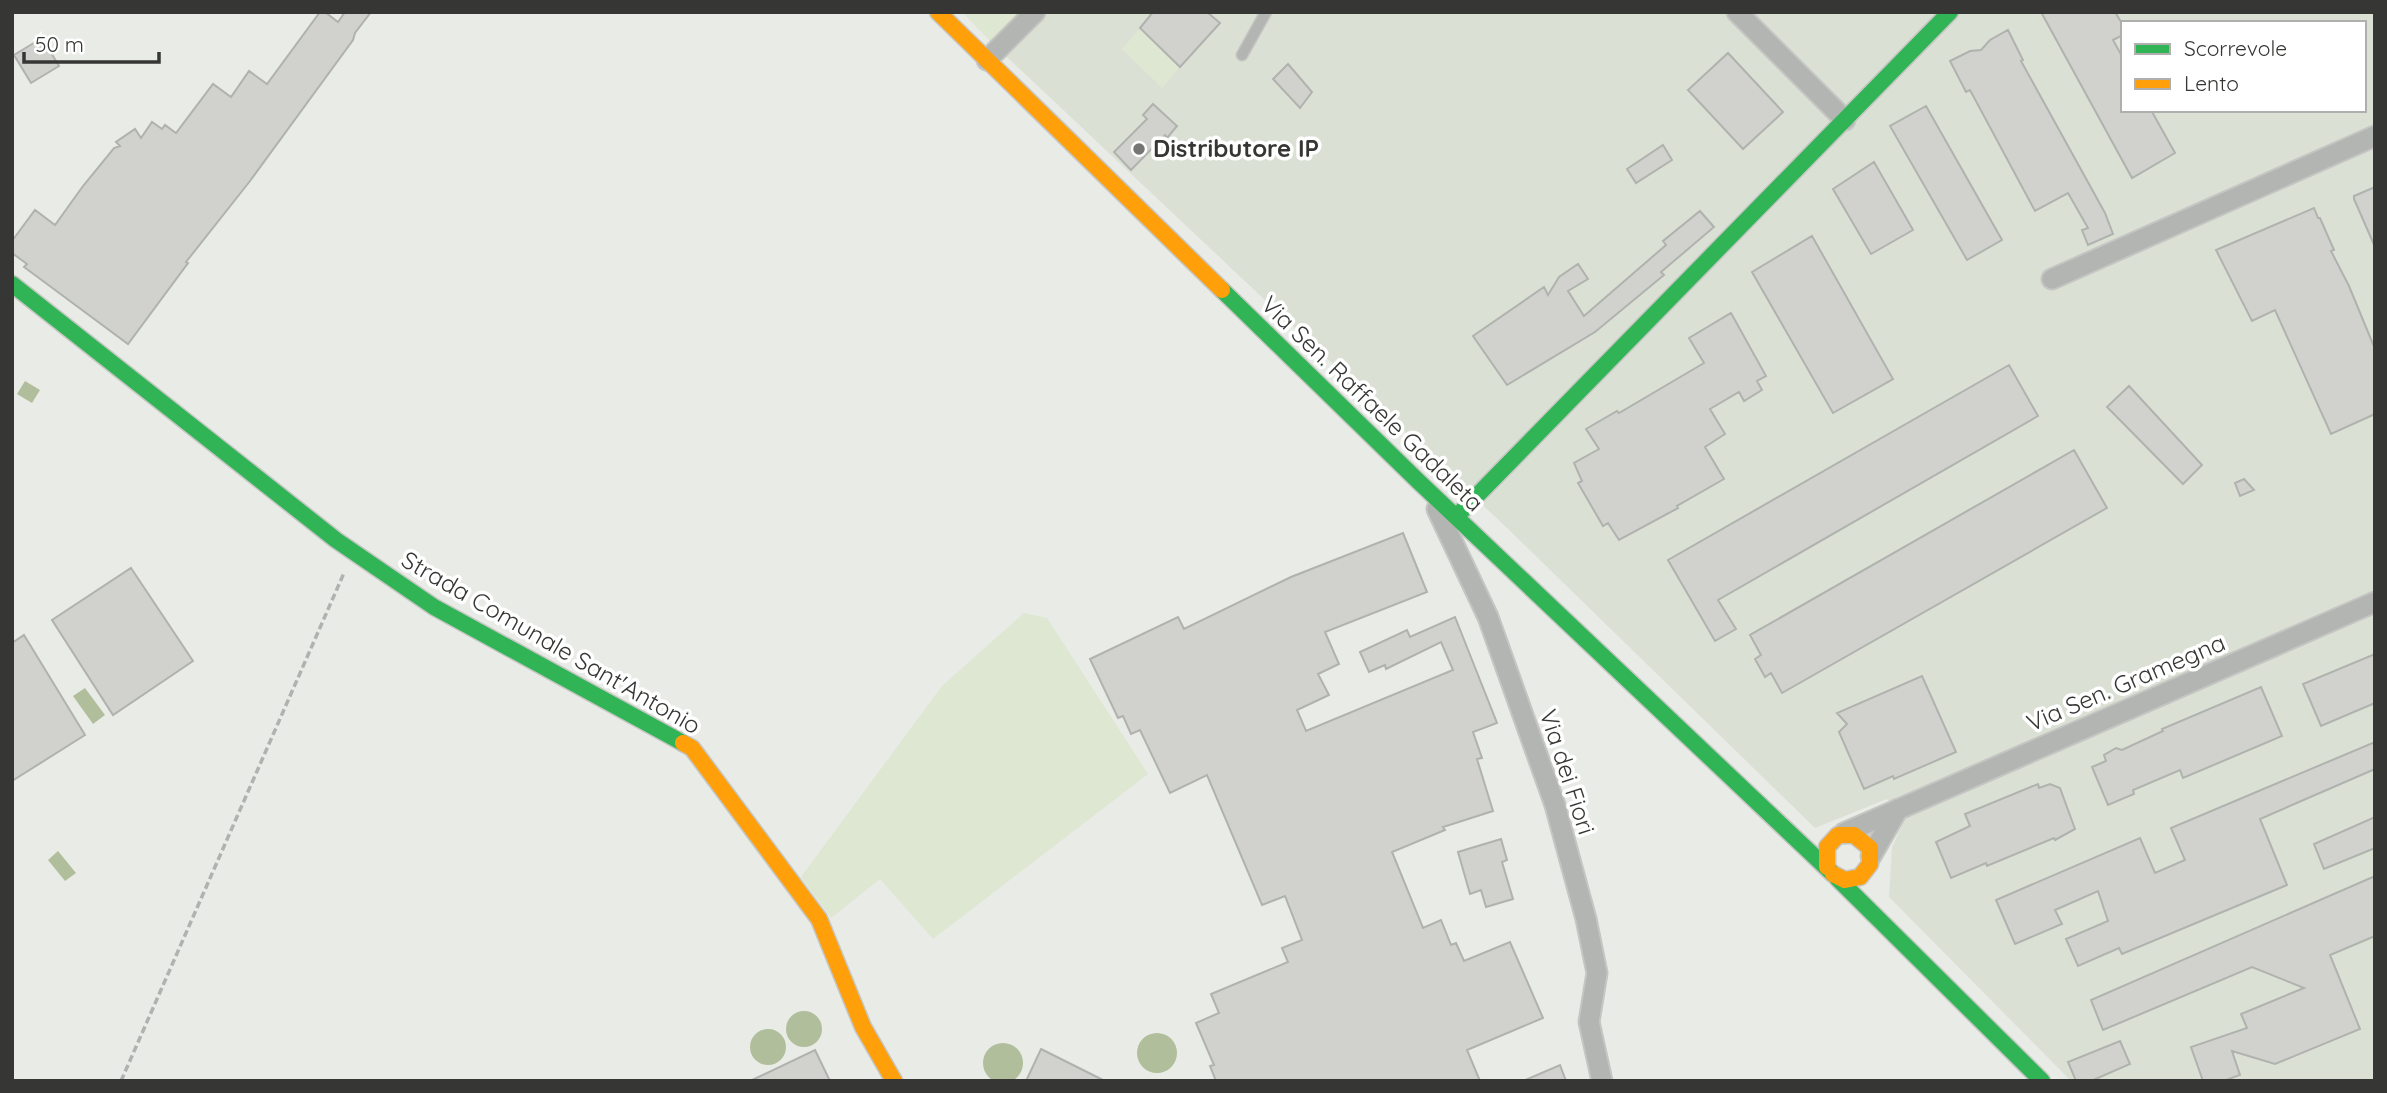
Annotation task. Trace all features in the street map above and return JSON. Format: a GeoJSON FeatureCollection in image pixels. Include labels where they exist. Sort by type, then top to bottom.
{"type":"FeatureCollection","features":[{"type":"Feature","properties":{"kind":"street","name":"Via Sen. Raffaele Gadaleta"},"geometry":{"type":"LineString","coordinates":[[938,12],[1429,492],[1832,872],[2042,1081]]}},
{"type":"Feature","properties":{"kind":"street"},"geometry":{"type":"LineString","coordinates":[[987,60],[1035,12]]}},
{"type":"Feature","properties":{"kind":"street"},"geometry":{"type":"LineString","coordinates":[[1737,12],[1845,120]]}},
{"type":"Feature","properties":{"kind":"street"},"geometry":{"type":"LineString","coordinates":[[1456,517],[1950,12]]}},
{"type":"Feature","properties":{"kind":"street"},"geometry":{"type":"LineString","coordinates":[[2052,279],[2375,136]]}},
{"type":"Feature","properties":{"kind":"street","name":"Strada Comunale Sant'Antonio"},"geometry":{"type":"LineString","coordinates":[[12,284],[354,552],[434,607],[692,748],[819,919],[863,1027],[894,1081]]}},
{"type":"Feature","properties":{"kind":"street","name":"Via dei Fiori"},"geometry":{"type":"LineString","coordinates":[[1429,492],[1488,617],[1555,805],[1586,919],[1597,973],[1589,1022],[1602,1081]]}},
{"type":"Feature","properties":{"kind":"street","name":"Via Sen. Gramegna"},"geometry":{"type":"LineString","coordinates":[[1838,836],[2375,601]]}},
{"type":"Feature","properties":{"kind":"street"},"geometry":{"type":"LineString","coordinates":[[1838,836],[1824,852],[1832,872],[1853,880],[1869,864],[1898,809]]}},
{"type":"Feature","properties":{"kind":"street","name":"Via Sen. Raffaele Gadaleta"},"geometry":{"type":"LineString","coordinates":[[1779,824],[1838,836],[1852,833],[1866,841],[1880,922]]}},
{"type":"Feature","properties":{"kind":"lane"},"geometry":{"type":"LineString","coordinates":[[1242,55],[1266,12]]}},
{"type":"Feature","properties":{"kind":"path"},"geometry":{"type":"LineString","coordinates":[[121,1081],[354,552]]}},
{"type":"Feature","properties":{"kind":"shaded area"},"geometry":{"type":"Polygon","coordinates":[[[962,12],[1022,12],[991,42],[962,12]]]}},
{"type":"Feature","properties":{"kind":"shaded area"},"geometry":{"type":"Polygon","coordinates":[[[1022,12],[2375,12],[2375,1081],[2071,1081],[1889,897],[1892,847],[1903,823],[1887,799],[1815,828],[1506,527],[991,42],[1022,12]]]}},
{"type":"Feature","properties":{"kind":"shaded area"},"geometry":{"type":"Polygon","coordinates":[[[1140,28],[1180,67],[1162,88],[1122,49],[1140,28]]]}},
{"type":"Feature","properties":{"kind":"shaded area"},"geometry":{"type":"Polygon","coordinates":[[[25,381],[40,390],[32,403],[17,394],[25,381]]]}},
{"type":"Feature","properties":{"kind":"shaded area"},"geometry":{"type":"Polygon","coordinates":[[[1024,613],[1047,618],[1148,774],[933,939],[880,879],[831,918],[801,877],[942,686],[1024,613]]]}},
{"type":"Feature","properties":{"kind":"shaded area"},"geometry":{"type":"Polygon","coordinates":[[[85,688],[105,715],[93,724],[73,696],[85,688]]]}},
{"type":"Feature","properties":{"kind":"shaded area"},"geometry":{"type":"Polygon","coordinates":[[[58,851],[76,873],[65,881],[48,860],[58,851]]]}},
{"type":"Feature","properties":{"kind":"shaded area"},"geometry":{"type":"Polygon","coordinates":[[[804,1011],[816,1017],[822,1029],[816,1041],[804,1047],[792,1041],[786,1029],[792,1017],[804,1011]]]}},
{"type":"Feature","properties":{"kind":"shaded area"},"geometry":{"type":"Polygon","coordinates":[[[768,1029],[781,1034],[786,1047],[781,1060],[768,1065],[755,1060],[750,1047],[755,1034],[768,1029]]]}},
{"type":"Feature","properties":{"kind":"shaded area"},"geometry":{"type":"Polygon","coordinates":[[[1157,1033],[1171,1039],[1177,1053],[1171,1067],[1157,1073],[1143,1067],[1137,1053],[1143,1039],[1157,1033]]]}},
{"type":"Feature","properties":{"kind":"shaded area"},"geometry":{"type":"Polygon","coordinates":[[[1003,1043],[1011,1044],[1017,1049],[1022,1055],[1022,1071],[1017,1077],[1011,1082],[1003,1083],[995,1082],[989,1077],[984,1071],[983,1063],[984,1055],[989,1049],[995,1044],[1003,1043]]]}},
{"type":"Feature","properties":{"kind":"building"},"geometry":{"type":"Polygon","coordinates":[[[320,12],[325,12],[338,22],[345,12],[371,12],[250,181],[186,262],[188,263],[128,344],[24,267],[27,264],[12,253],[12,241],[35,210],[55,225],[114,148],[120,146],[116,142],[135,129],[141,138],[152,122],[162,129],[165,125],[176,133],[213,84],[231,97],[249,71],[267,84],[320,12]]]}},
{"type":"Feature","properties":{"kind":"building"},"geometry":{"type":"Polygon","coordinates":[[[1153,12],[1207,12],[1220,23],[1180,67],[1140,28],[1153,12]]]}},
{"type":"Feature","properties":{"kind":"building"},"geometry":{"type":"Polygon","coordinates":[[[2041,12],[2115,12],[2121,22],[2121,36],[2113,40],[2121,54],[2121,112],[2152,112],[2175,153],[2132,178],[2041,12]]]}},
{"type":"Feature","properties":{"kind":"building"},"geometry":{"type":"Polygon","coordinates":[[[2008,30],[2023,60],[2021,61],[2105,213],[2113,234],[2088,245],[2082,230],[2088,228],[2068,193],[2035,211],[1970,90],[1966,92],[1950,61],[1970,51],[1981,50],[1990,40],[2008,30]]]}},
{"type":"Feature","properties":{"kind":"building"},"geometry":{"type":"Polygon","coordinates":[[[42,38],[59,66],[31,83],[14,55],[42,38]]]}},
{"type":"Feature","properties":{"kind":"building"},"geometry":{"type":"Polygon","coordinates":[[[1728,53],[1783,112],[1743,149],[1688,90],[1728,53]]]}},
{"type":"Feature","properties":{"kind":"building"},"geometry":{"type":"Polygon","coordinates":[[[1288,64],[1312,92],[1300,108],[1273,79],[1288,64]]]}},
{"type":"Feature","properties":{"kind":"building"},"geometry":{"type":"Polygon","coordinates":[[[1153,104],[1177,126],[1131,170],[1114,152],[1147,119],[1143,115],[1153,104]]]}},
{"type":"Feature","properties":{"kind":"building"},"geometry":{"type":"Polygon","coordinates":[[[1926,106],[2002,240],[1967,260],[1890,126],[1926,106]]]}},
{"type":"Feature","properties":{"kind":"building"},"geometry":{"type":"Polygon","coordinates":[[[1663,145],[1672,160],[1636,183],[1627,169],[1663,145]]]}},
{"type":"Feature","properties":{"kind":"building"},"geometry":{"type":"Polygon","coordinates":[[[1874,162],[1913,230],[1871,254],[1833,189],[1874,162]]]}},
{"type":"Feature","properties":{"kind":"building"},"geometry":{"type":"Polygon","coordinates":[[[2375,187],[2375,247],[2354,196],[2375,187]]]}},
{"type":"Feature","properties":{"kind":"building"},"geometry":{"type":"Polygon","coordinates":[[[2314,208],[2375,349],[2375,414],[2331,434],[2275,310],[2252,321],[2216,250],[2314,208]]]}},
{"type":"Feature","properties":{"kind":"building"},"geometry":{"type":"Polygon","coordinates":[[[1700,211],[1714,227],[1661,272],[1664,275],[1595,332],[1507,385],[1473,336],[1544,287],[1548,295],[1559,277],[1578,264],[1588,279],[1568,291],[1584,316],[1666,245],[1663,241],[1700,211]]]}},
{"type":"Feature","properties":{"kind":"building"},"geometry":{"type":"Polygon","coordinates":[[[1812,236],[1893,379],[1833,413],[1752,272],[1812,236]]]}},
{"type":"Feature","properties":{"kind":"building"},"geometry":{"type":"Polygon","coordinates":[[[1731,313],[1766,376],[1757,381],[1762,390],[1744,401],[1739,392],[1710,409],[1725,434],[1705,447],[1724,479],[1619,540],[1608,523],[1603,526],[1578,483],[1582,481],[1574,463],[1599,449],[1586,429],[1617,411],[1619,413],[1704,363],[1689,338],[1731,313]]]}},
{"type":"Feature","properties":{"kind":"building"},"geometry":{"type":"Polygon","coordinates":[[[2009,365],[2038,416],[1718,600],[1736,629],[1715,641],[1668,560],[2009,365]]]}},
{"type":"Feature","properties":{"kind":"building"},"geometry":{"type":"Polygon","coordinates":[[[2129,386],[2202,465],[2183,484],[2107,407],[2129,386]]]}},
{"type":"Feature","properties":{"kind":"building"},"geometry":{"type":"Polygon","coordinates":[[[2074,450],[2107,508],[1782,693],[1771,673],[1765,677],[1755,659],[1761,655],[1750,635],[2074,450]]]}},
{"type":"Feature","properties":{"kind":"building"},"geometry":{"type":"Polygon","coordinates":[[[2244,479],[2254,490],[2240,496],[2235,483],[2244,479]]]}},
{"type":"Feature","properties":{"kind":"building"},"geometry":{"type":"Polygon","coordinates":[[[1403,533],[1427,592],[1325,632],[1339,664],[1318,674],[1329,695],[1297,710],[1306,731],[1453,670],[1441,642],[1386,669],[1385,665],[1369,672],[1360,652],[1407,630],[1410,637],[1455,617],[1497,723],[1473,732],[1482,758],[1477,759],[1493,811],[1443,827],[1445,830],[1392,852],[1423,928],[1441,920],[1451,945],[1456,943],[1464,961],[1510,942],[1543,1018],[1467,1050],[1480,1081],[1216,1081],[1210,1066],[1214,1065],[1196,1023],[1219,1013],[1211,994],[1288,962],[1282,948],[1302,940],[1285,896],[1262,905],[1207,775],[1170,793],[1140,730],[1131,734],[1123,716],[1118,718],[1090,659],[1178,617],[1184,629],[1291,577],[1403,533]]]}},
{"type":"Feature","properties":{"kind":"building"},"geometry":{"type":"Polygon","coordinates":[[[131,568],[193,661],[113,715],[52,620],[131,568]]]}},
{"type":"Feature","properties":{"kind":"building"},"geometry":{"type":"Polygon","coordinates":[[[24,635],[85,735],[12,781],[12,643],[24,635]]]}},
{"type":"Feature","properties":{"kind":"building"},"geometry":{"type":"Polygon","coordinates":[[[2375,654],[2375,703],[2321,726],[2303,684],[2375,654]]]}},
{"type":"Feature","properties":{"kind":"building"},"geometry":{"type":"Polygon","coordinates":[[[1922,676],[1956,752],[1864,789],[1839,732],[1847,724],[1837,713],[1922,676]]]}},
{"type":"Feature","properties":{"kind":"building"},"geometry":{"type":"Polygon","coordinates":[[[2261,687],[2282,736],[2183,778],[2180,770],[2133,790],[2134,794],[2108,805],[2092,767],[2106,761],[2104,755],[2116,748],[2122,750],[2163,731],[2162,729],[2261,687]]]}},
{"type":"Feature","properties":{"kind":"building"},"geometry":{"type":"Polygon","coordinates":[[[2375,742],[2375,769],[2260,819],[2287,885],[2122,954],[2119,948],[2078,966],[2066,939],[2108,921],[2098,891],[2055,910],[2062,924],[2015,944],[1996,900],[2140,838],[2155,873],[2185,860],[2171,828],[2375,742]]]}},
{"type":"Feature","properties":{"kind":"building"},"geometry":{"type":"Polygon","coordinates":[[[2038,784],[2039,788],[2050,784],[2060,788],[2075,829],[2055,840],[2054,838],[1951,878],[1936,842],[1970,826],[1965,814],[2038,784]]]}},
{"type":"Feature","properties":{"kind":"building"},"geometry":{"type":"Polygon","coordinates":[[[2375,817],[2375,848],[2324,869],[2314,844],[2375,817]]]}},
{"type":"Feature","properties":{"kind":"building"},"geometry":{"type":"Polygon","coordinates":[[[1501,839],[1507,860],[1502,862],[1513,899],[1486,907],[1481,890],[1470,894],[1458,852],[1501,839]]]}},
{"type":"Feature","properties":{"kind":"building"},"geometry":{"type":"Polygon","coordinates":[[[2375,876],[2375,936],[2330,955],[2360,1029],[2275,1064],[2232,1051],[2240,1075],[2223,1081],[2203,1081],[2191,1047],[2247,1028],[2241,1014],[2304,988],[2252,967],[2103,1030],[2091,1000],[2375,876]]]}},
{"type":"Feature","properties":{"kind":"building"},"geometry":{"type":"Polygon","coordinates":[[[2120,1041],[2130,1064],[2091,1081],[2076,1081],[2068,1062],[2120,1041]]]}},
{"type":"Feature","properties":{"kind":"building"},"geometry":{"type":"Polygon","coordinates":[[[1041,1049],[1105,1081],[1026,1081],[1041,1049]]]}},
{"type":"Feature","properties":{"kind":"building"},"geometry":{"type":"Polygon","coordinates":[[[815,1050],[830,1081],[750,1081],[815,1050]]]}},
{"type":"Feature","properties":{"kind":"building"},"geometry":{"type":"Polygon","coordinates":[[[1560,1065],[1566,1081],[1523,1081],[1560,1065]]]}},
{"type":"Feature","properties":{"kind":"traffic: fast"},"geometry":{"type":"LineString","coordinates":[[1456,517],[1950,12]]}},
{"type":"Feature","properties":{"kind":"traffic: fast"},"geometry":{"type":"LineString","coordinates":[[12,284],[336,540],[434,607],[683,743]]}},
{"type":"Feature","properties":{"kind":"traffic: fast"},"geometry":{"type":"LineString","coordinates":[[1222,290],[1418,481],[1833,874]]}},
{"type":"Feature","properties":{"kind":"traffic: fast"},"geometry":{"type":"LineString","coordinates":[[1837,878],[2042,1081]]}},
{"type":"Feature","properties":{"kind":"traffic: slow"},"geometry":{"type":"LineString","coordinates":[[938,12],[1222,290]]}},
{"type":"Feature","properties":{"kind":"traffic: slow"},"geometry":{"type":"LineString","coordinates":[[683,743],[692,748],[819,919],[863,1027],[894,1081]]}},
{"type":"Feature","properties":{"kind":"traffic: slow"},"geometry":{"type":"LineString","coordinates":[[1827,867],[1827,847],[1838,835],[1854,835],[1870,848],[1870,864],[1860,877],[1845,880],[1833,874]]}},
{"type":"Feature","properties":{"kind":"place","name":"Distributore IP"},"geometry":{"type":"Point","coordinates":[1139,149]}}]}
